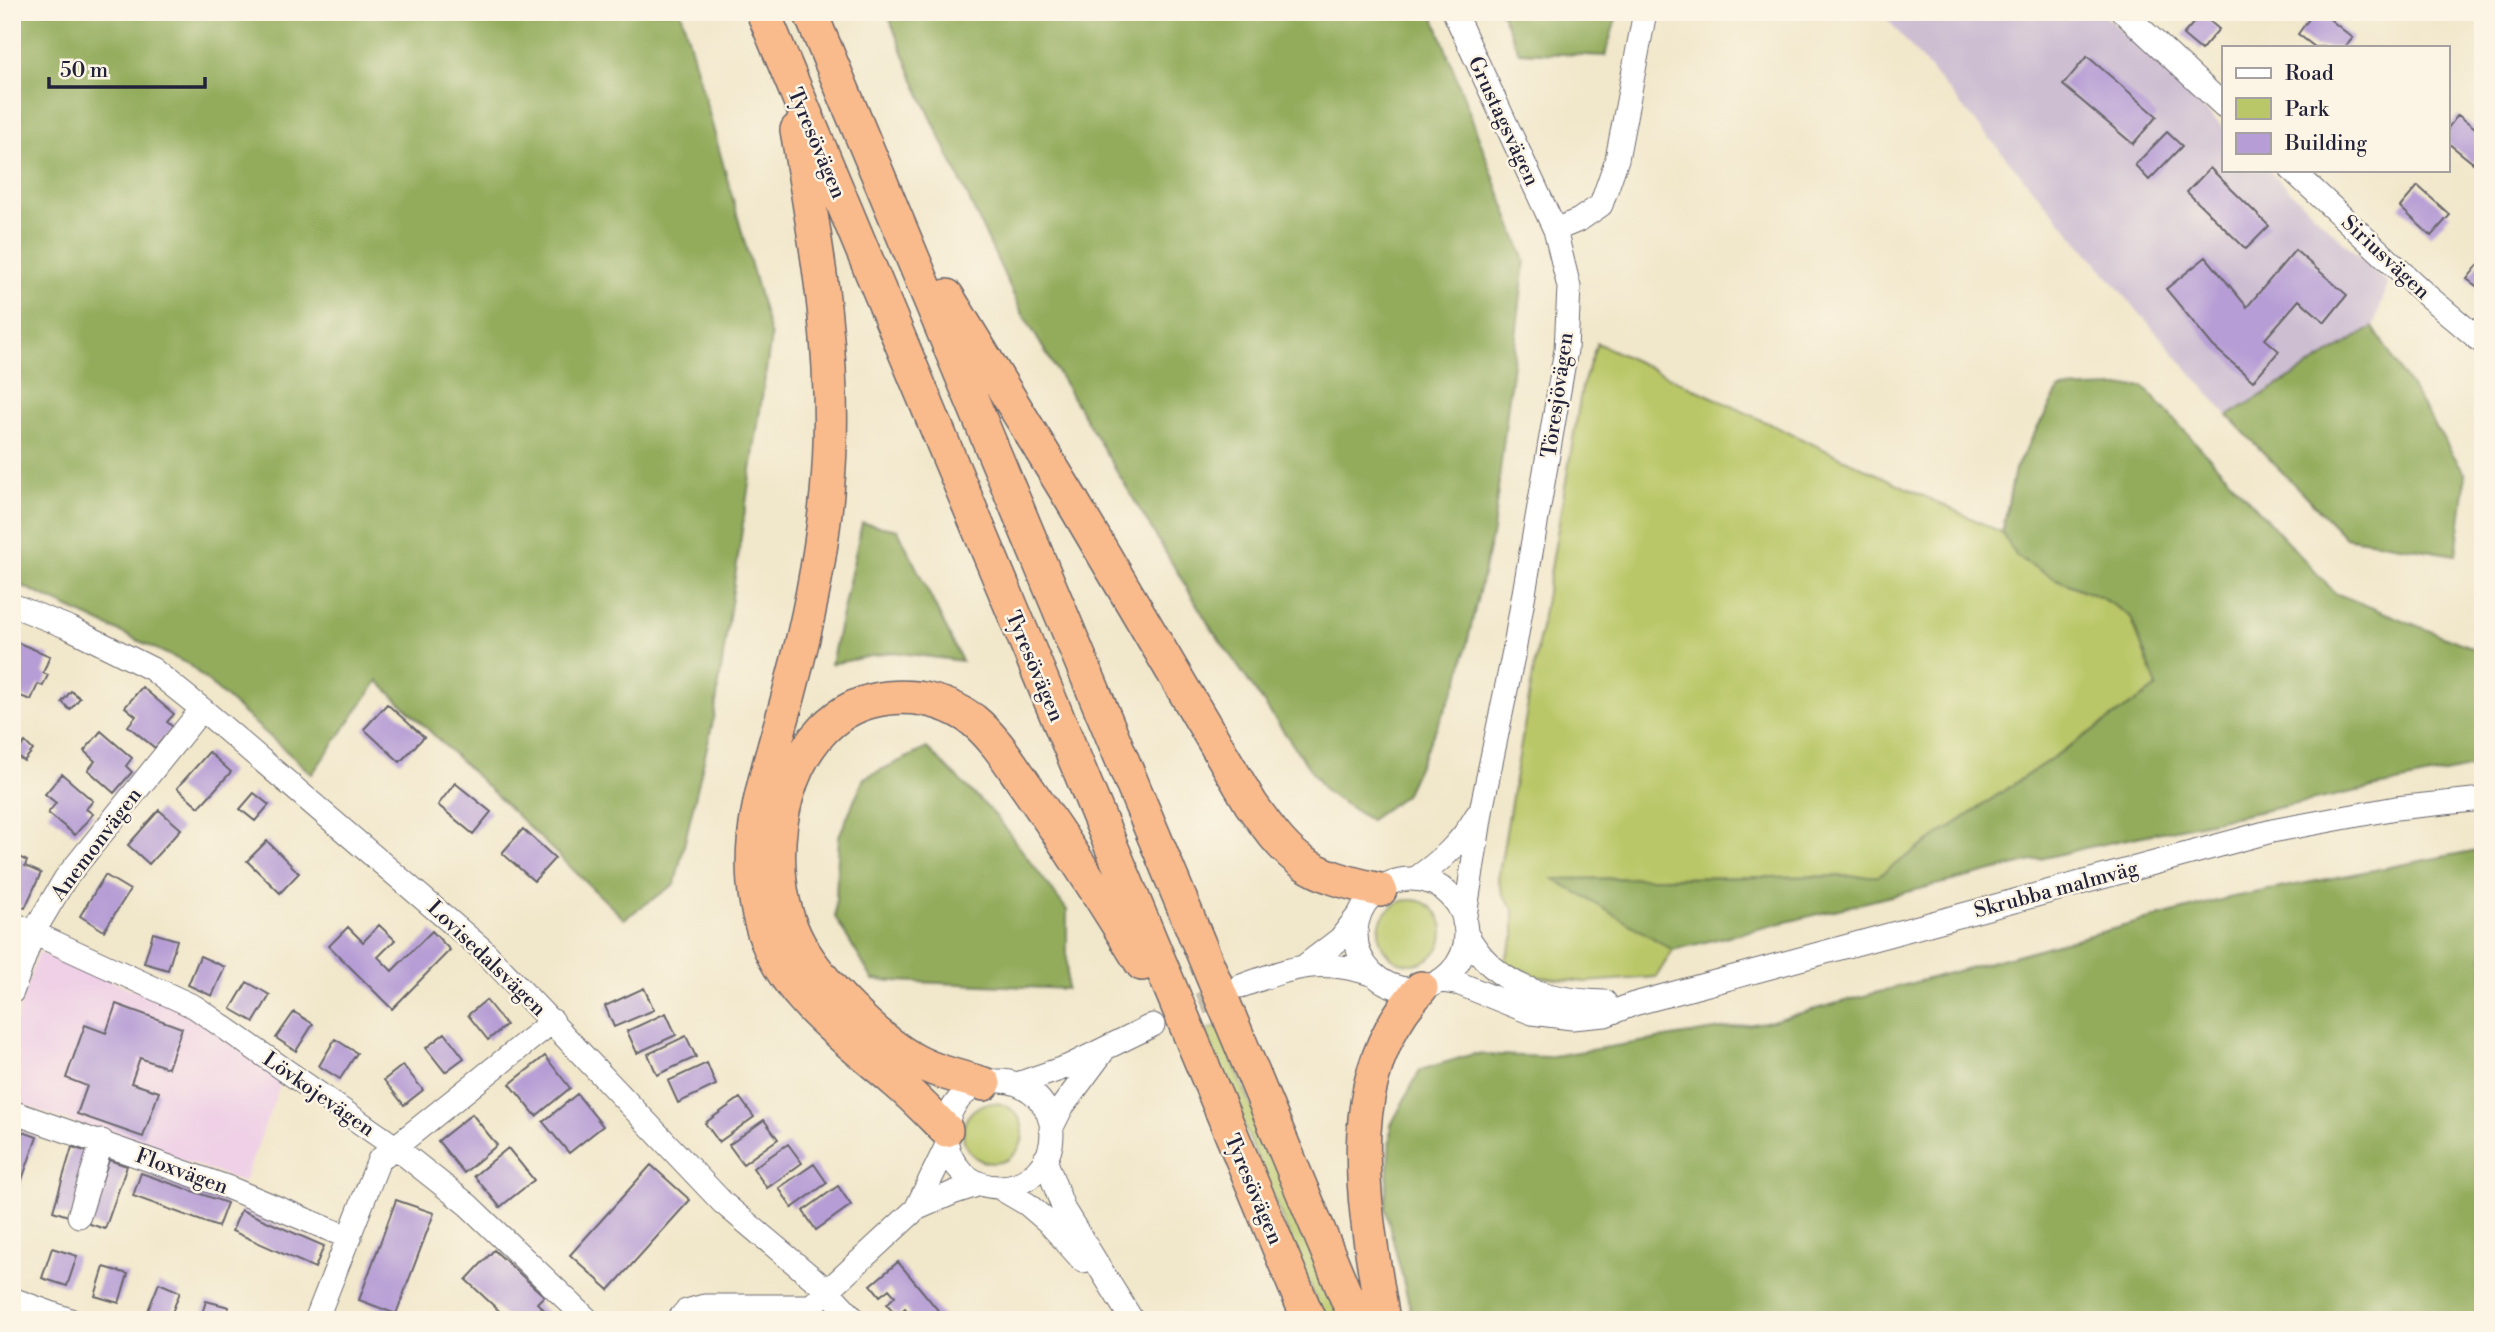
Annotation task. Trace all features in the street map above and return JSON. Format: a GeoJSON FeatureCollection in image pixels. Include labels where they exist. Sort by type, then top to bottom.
{"type":"FeatureCollection","features":[{"type":"Feature","properties":{"kind":"highway","name":"Tyresövägen"},"geometry":{"type":"LineString","coordinates":[[763,12],[1309,1320]]}},
{"type":"Feature","properties":{"kind":"highway","name":"Tyresövägen"},"geometry":{"type":"LineString","coordinates":[[810,12],[1356,1320]]}},
{"type":"Feature","properties":{"kind":"highway"},"geometry":{"type":"LineString","coordinates":[[787,70],[821,267],[831,427],[828,492],[820,555],[791,687],[757,812],[752,850],[752,885],[768,944],[780,968],[801,995],[828,1022],[907,1091],[946,1137]]}},
{"type":"Feature","properties":{"kind":"highway"},"geometry":{"type":"LineString","coordinates":[[892,208],[1071,499],[1251,804],[1276,839],[1296,859],[1318,873],[1380,890]]}},
{"type":"Feature","properties":{"kind":"highway"},"geometry":{"type":"LineString","coordinates":[[984,1083],[945,1073],[913,1060],[864,1021],[818,974],[799,942],[786,912],[780,860],[781,826],[788,787],[801,758],[833,720],[876,699],[901,696],[950,706],[973,720],[992,738],[1047,814],[1198,1055]]}},
{"type":"Feature","properties":{"kind":"highway"},"geometry":{"type":"LineString","coordinates":[[1383,1320],[1366,1216],[1363,1126],[1370,1087],[1382,1049],[1399,1015],[1432,985]]}},
{"type":"Feature","properties":{"kind":"street","name":"Grustagsvägen"},"geometry":{"type":"LineString","coordinates":[[1454,12],[1555,230]]}},
{"type":"Feature","properties":{"kind":"street"},"geometry":{"type":"LineString","coordinates":[[1555,230],[1578,220],[1601,205],[1617,159],[1646,12]]}},
{"type":"Feature","properties":{"kind":"street"},"geometry":{"type":"LineString","coordinates":[[2123,12],[2222,104]]}},
{"type":"Feature","properties":{"kind":"street","name":"Siriusvägen"},"geometry":{"type":"LineString","coordinates":[[2294,172],[2424,293],[2483,342]]}},
{"type":"Feature","properties":{"kind":"street","name":"Töresjövägen"},"geometry":{"type":"LineString","coordinates":[[1465,927],[1482,806],[1514,651],[1566,349],[1569,287],[1555,230]]}},
{"type":"Feature","properties":{"kind":"street","name":"Lovisedalsvägen"},"geometry":{"type":"LineString","coordinates":[[12,605],[70,628],[152,669],[202,709],[472,940],[553,1021],[723,1203],[812,1306],[855,1320]]}},
{"type":"Feature","properties":{"kind":"street","name":"Anemonvägen"},"geometry":{"type":"LineString","coordinates":[[12,992],[33,933],[65,879],[202,709]]}},
{"type":"Feature","properties":{"kind":"street","name":"Skrubba malmväg"},"geometry":{"type":"LineString","coordinates":[[1432,985],[1468,987],[1532,1013],[1572,1018],[1605,1015],[1634,1004],[2272,831],[2396,808],[2483,799]]}},
{"type":"Feature","properties":{"kind":"street","name":"Töresjövägen"},"geometry":{"type":"LineString","coordinates":[[1415,879],[1465,836],[1482,806]]}},
{"type":"Feature","properties":{"kind":"street"},"geometry":{"type":"LineString","coordinates":[[1241,986],[1306,965],[1340,939],[1357,917],[1365,901],[1396,881],[1415,879],[1437,886],[1454,901],[1465,927],[1463,954],[1456,968],[1432,985],[1406,989],[1352,967],[1306,965]]}},
{"type":"Feature","properties":{"kind":"street"},"geometry":{"type":"LineString","coordinates":[[1357,917],[1356,935],[1360,957],[1374,975]]}},
{"type":"Feature","properties":{"kind":"street","name":"Lövkojevägen"},"geometry":{"type":"LineString","coordinates":[[12,923],[195,1007],[395,1147],[468,1205],[574,1315]]}},
{"type":"Feature","properties":{"kind":"street","name":"Skrubba malmväg"},"geometry":{"type":"LineString","coordinates":[[1465,927],[1476,951],[1490,966],[1536,994],[1575,1001],[1634,1004]]}},
{"type":"Feature","properties":{"kind":"street"},"geometry":{"type":"LineString","coordinates":[[316,1320],[379,1160],[553,1021]]}},
{"type":"Feature","properties":{"kind":"street"},"geometry":{"type":"LineString","coordinates":[[1017,1084],[1069,1066],[1153,1025]]}},
{"type":"Feature","properties":{"kind":"street"},"geometry":{"type":"LineString","coordinates":[[1051,1129],[1062,1107],[1103,1051]]}},
{"type":"Feature","properties":{"kind":"street"},"geometry":{"type":"LineString","coordinates":[[678,1320],[686,1311],[704,1306],[812,1306],[916,1209],[955,1192],[1016,1184],[1033,1175],[1051,1145],[1051,1129],[1040,1100],[1031,1091],[1017,1084],[1002,1082],[984,1083],[961,1097],[950,1112],[946,1137],[916,1209]]}},
{"type":"Feature","properties":{"kind":"street","name":"Floxvägen"},"geometry":{"type":"LineString","coordinates":[[12,1112],[102,1141],[227,1187],[350,1238]]}},
{"type":"Feature","properties":{"kind":"street"},"geometry":{"type":"LineString","coordinates":[[946,1137],[950,1159],[961,1174],[1027,1204],[1048,1222],[1126,1311]]}},
{"type":"Feature","properties":{"kind":"street"},"geometry":{"type":"LineString","coordinates":[[79,1216],[102,1141]]}},
{"type":"Feature","properties":{"kind":"street"},"geometry":{"type":"LineString","coordinates":[[1045,1159],[1064,1210],[1126,1311]]}},
{"type":"Feature","properties":{"kind":"street"},"geometry":{"type":"LineString","coordinates":[[12,1299],[70,1320]]}},
{"type":"Feature","properties":{"kind":"shaded area"},"geometry":{"type":"Polygon","coordinates":[[[1881,12],[2101,12],[2222,126],[2222,172],[2270,172],[2388,284],[2373,327],[2228,416],[1881,12]]]}},
{"type":"Feature","properties":{"kind":"shaded area"},"geometry":{"type":"Polygon","coordinates":[[[38,952],[195,1014],[284,1074],[244,1182],[12,1101],[12,1033],[38,952]]]}},
{"type":"Feature","properties":{"kind":"green space"},"geometry":{"type":"Polygon","coordinates":[[[12,12],[681,12],[771,337],[714,717],[675,884],[624,919],[378,681],[312,774],[188,664],[12,581],[12,12]]]}},
{"type":"Feature","properties":{"kind":"green space"},"geometry":{"type":"Polygon","coordinates":[[[887,12],[1432,12],[1525,261],[1493,531],[1459,679],[1405,795],[1370,820],[1326,792],[1209,625],[1021,311],[916,85],[887,12]]]}},
{"type":"Feature","properties":{"kind":"green space"},"geometry":{"type":"Polygon","coordinates":[[[1501,12],[1618,12],[1605,56],[1519,52],[1501,12]]]}},
{"type":"Feature","properties":{"kind":"green space"},"geometry":{"type":"Polygon","coordinates":[[[2373,327],[2466,475],[2456,555],[2345,537],[2228,416],[2373,327]]]}},
{"type":"Feature","properties":{"kind":"green space"},"geometry":{"type":"Polygon","coordinates":[[[1597,343],[2005,534],[2017,557],[2054,578],[2104,599],[2131,617],[2157,687],[1878,876],[1556,879],[1673,950],[1656,977],[1586,982],[1540,977],[1504,963],[1514,937],[1514,910],[1503,895],[1498,879],[1582,387],[1597,343]]]}},
{"type":"Feature","properties":{"kind":"green space"},"geometry":{"type":"Polygon","coordinates":[[[2143,386],[2335,593],[2483,652],[2483,765],[2089,847],[1673,950],[1554,879],[1878,876],[2157,687],[2131,617],[2104,599],[2054,578],[2017,557],[2002,533],[2015,469],[2059,389],[2143,386]]]}},
{"type":"Feature","properties":{"kind":"green space"},"geometry":{"type":"Polygon","coordinates":[[[862,523],[898,530],[962,661],[892,652],[831,664],[862,523]]]}},
{"type":"Feature","properties":{"kind":"green space"},"geometry":{"type":"Polygon","coordinates":[[[927,748],[996,816],[1067,910],[1067,989],[873,980],[835,917],[839,836],[864,778],[927,748]]]}},
{"type":"Feature","properties":{"kind":"green space"},"geometry":{"type":"Polygon","coordinates":[[[2483,849],[2483,1320],[1413,1320],[1385,1208],[1391,1125],[1420,1070],[1473,1054],[1547,1057],[1771,1021],[2228,898],[2483,849]]]}},
{"type":"Feature","properties":{"kind":"green space"},"geometry":{"type":"Polygon","coordinates":[[[1411,900],[1429,906],[1437,914],[1443,932],[1437,950],[1429,958],[1411,964],[1393,958],[1385,950],[1379,932],[1385,914],[1393,906],[1411,900]]]}},
{"type":"Feature","properties":{"kind":"green space"},"geometry":{"type":"Polygon","coordinates":[[[1218,1026],[1341,1320],[1324,1320],[1205,1031],[1218,1026]]]}},
{"type":"Feature","properties":{"kind":"green space"},"geometry":{"type":"Polygon","coordinates":[[[987,1103],[999,1103],[1018,1116],[1023,1133],[1021,1145],[1010,1158],[999,1163],[987,1163],[968,1150],[963,1139],[963,1127],[976,1108],[987,1103]]]}},
{"type":"Feature","properties":{"kind":"building"},"geometry":{"type":"Polygon","coordinates":[[[2314,12],[2321,12],[2353,38],[2346,46],[2314,46],[2298,34],[2314,12]]]}},
{"type":"Feature","properties":{"kind":"building"},"geometry":{"type":"Polygon","coordinates":[[[2201,14],[2219,29],[2201,50],[2183,35],[2201,14]]]}},
{"type":"Feature","properties":{"kind":"building"},"geometry":{"type":"Polygon","coordinates":[[[2087,56],[2157,116],[2133,144],[2063,85],[2087,56]]]}},
{"type":"Feature","properties":{"kind":"building"},"geometry":{"type":"Polygon","coordinates":[[[2458,115],[2483,134],[2483,151],[2473,163],[2450,145],[2450,125],[2458,115]]]}},
{"type":"Feature","properties":{"kind":"building"},"geometry":{"type":"Polygon","coordinates":[[[2167,132],[2182,146],[2149,180],[2135,165],[2167,132]]]}},
{"type":"Feature","properties":{"kind":"building"},"geometry":{"type":"Polygon","coordinates":[[[2210,168],[2269,226],[2246,249],[2187,192],[2210,168]]]}},
{"type":"Feature","properties":{"kind":"building"},"geometry":{"type":"Polygon","coordinates":[[[2418,186],[2450,215],[2431,236],[2400,207],[2418,186]]]}},
{"type":"Feature","properties":{"kind":"building"},"geometry":{"type":"Polygon","coordinates":[[[2295,250],[2347,295],[2325,322],[2299,300],[2265,339],[2279,351],[2253,381],[2213,346],[2166,289],[2206,257],[2247,307],[2295,250]]]}},
{"type":"Feature","properties":{"kind":"building"},"geometry":{"type":"Polygon","coordinates":[[[2483,259],[2483,291],[2467,279],[2483,259]]]}},
{"type":"Feature","properties":{"kind":"building"},"geometry":{"type":"Polygon","coordinates":[[[14,641],[50,656],[43,673],[48,675],[43,686],[38,684],[31,700],[12,693],[14,641]]]}},
{"type":"Feature","properties":{"kind":"building"},"geometry":{"type":"Polygon","coordinates":[[[142,687],[174,714],[167,722],[173,727],[155,748],[128,726],[136,716],[125,707],[142,687]]]}},
{"type":"Feature","properties":{"kind":"building"},"geometry":{"type":"Polygon","coordinates":[[[71,691],[80,698],[70,710],[62,702],[71,691]]]}},
{"type":"Feature","properties":{"kind":"building"},"geometry":{"type":"Polygon","coordinates":[[[387,704],[424,737],[400,762],[364,729],[387,704]]]}},
{"type":"Feature","properties":{"kind":"building"},"geometry":{"type":"Polygon","coordinates":[[[101,731],[132,758],[126,766],[132,772],[114,793],[88,770],[95,761],[84,751],[101,731]]]}},
{"type":"Feature","properties":{"kind":"building"},"geometry":{"type":"Polygon","coordinates":[[[25,742],[33,750],[24,761],[15,754],[25,742]]]}},
{"type":"Feature","properties":{"kind":"building"},"geometry":{"type":"Polygon","coordinates":[[[209,752],[231,772],[199,807],[177,788],[209,752]]]}},
{"type":"Feature","properties":{"kind":"building"},"geometry":{"type":"Polygon","coordinates":[[[62,774],[93,801],[86,809],[93,814],[75,835],[48,813],[56,803],[45,794],[62,774]]]}},
{"type":"Feature","properties":{"kind":"building"},"geometry":{"type":"Polygon","coordinates":[[[455,783],[491,812],[473,834],[438,805],[455,783]]]}},
{"type":"Feature","properties":{"kind":"building"},"geometry":{"type":"Polygon","coordinates":[[[254,793],[269,805],[255,821],[240,809],[254,793]]]}},
{"type":"Feature","properties":{"kind":"building"},"geometry":{"type":"Polygon","coordinates":[[[159,810],[181,829],[149,864],[128,845],[159,810]]]}},
{"type":"Feature","properties":{"kind":"building"},"geometry":{"type":"Polygon","coordinates":[[[523,829],[555,858],[534,881],[502,853],[523,829]]]}},
{"type":"Feature","properties":{"kind":"building"},"geometry":{"type":"Polygon","coordinates":[[[267,841],[299,873],[280,893],[247,861],[267,841]]]}},
{"type":"Feature","properties":{"kind":"building"},"geometry":{"type":"Polygon","coordinates":[[[17,856],[27,861],[25,866],[41,873],[25,908],[12,903],[12,859],[17,856]]]}},
{"type":"Feature","properties":{"kind":"building"},"geometry":{"type":"Polygon","coordinates":[[[105,875],[130,890],[104,931],[80,916],[105,875]]]}},
{"type":"Feature","properties":{"kind":"building"},"geometry":{"type":"Polygon","coordinates":[[[379,925],[395,940],[378,957],[392,971],[432,931],[450,950],[392,1009],[329,946],[348,927],[363,942],[379,925]]]}},
{"type":"Feature","properties":{"kind":"building"},"geometry":{"type":"Polygon","coordinates":[[[153,933],[177,940],[168,970],[144,963],[153,933]]]}},
{"type":"Feature","properties":{"kind":"building"},"geometry":{"type":"Polygon","coordinates":[[[200,956],[225,967],[212,996],[188,985],[200,956]]]}},
{"type":"Feature","properties":{"kind":"building"},"geometry":{"type":"Polygon","coordinates":[[[247,982],[270,995],[254,1022],[231,1009],[247,982]]]}},
{"type":"Feature","properties":{"kind":"building"},"geometry":{"type":"Polygon","coordinates":[[[644,988],[654,1010],[614,1027],[605,1006],[644,988]]]}},
{"type":"Feature","properties":{"kind":"building"},"geometry":{"type":"Polygon","coordinates":[[[486,1000],[506,1025],[488,1040],[468,1015],[486,1000]]]}},
{"type":"Feature","properties":{"kind":"building"},"geometry":{"type":"Polygon","coordinates":[[[116,1004],[182,1028],[168,1068],[140,1058],[131,1083],[159,1092],[143,1137],[77,1114],[87,1086],[66,1078],[85,1025],[106,1033],[116,1004]]]}},
{"type":"Feature","properties":{"kind":"building"},"geometry":{"type":"Polygon","coordinates":[[[294,1012],[313,1024],[296,1051],[276,1038],[294,1012]]]}},
{"type":"Feature","properties":{"kind":"building"},"geometry":{"type":"Polygon","coordinates":[[[666,1013],[676,1035],[637,1053],[627,1031],[666,1013]]]}},
{"type":"Feature","properties":{"kind":"building"},"geometry":{"type":"Polygon","coordinates":[[[445,1033],[464,1058],[445,1072],[426,1048],[445,1033]]]}},
{"type":"Feature","properties":{"kind":"building"},"geometry":{"type":"Polygon","coordinates":[[[686,1036],[696,1057],[657,1075],[648,1054],[686,1036]]]}},
{"type":"Feature","properties":{"kind":"building"},"geometry":{"type":"Polygon","coordinates":[[[335,1039],[357,1053],[340,1079],[319,1066],[335,1039]]]}},
{"type":"Feature","properties":{"kind":"building"},"geometry":{"type":"Polygon","coordinates":[[[545,1056],[570,1088],[536,1116],[510,1084],[545,1056]]]}},
{"type":"Feature","properties":{"kind":"building"},"geometry":{"type":"Polygon","coordinates":[[[707,1063],[716,1085],[678,1103],[668,1081],[707,1063]]]}},
{"type":"Feature","properties":{"kind":"building"},"geometry":{"type":"Polygon","coordinates":[[[403,1065],[423,1090],[404,1105],[384,1080],[403,1065]]]}},
{"type":"Feature","properties":{"kind":"building"},"geometry":{"type":"Polygon","coordinates":[[[577,1094],[603,1126],[569,1153],[543,1122],[577,1094]]]}},
{"type":"Feature","properties":{"kind":"building"},"geometry":{"type":"Polygon","coordinates":[[[740,1098],[754,1117],[719,1142],[705,1123],[740,1098]]]}},
{"type":"Feature","properties":{"kind":"building"},"geometry":{"type":"Polygon","coordinates":[[[472,1114],[497,1145],[464,1173],[438,1141],[472,1114]]]}},
{"type":"Feature","properties":{"kind":"building"},"geometry":{"type":"Polygon","coordinates":[[[764,1120],[778,1139],[743,1164],[729,1145],[764,1120]]]}},
{"type":"Feature","properties":{"kind":"building"},"geometry":{"type":"Polygon","coordinates":[[[12,1128],[37,1137],[13,1205],[12,1204],[12,1128]]]}},
{"type":"Feature","properties":{"kind":"building"},"geometry":{"type":"Polygon","coordinates":[[[788,1144],[802,1163],[767,1188],[753,1168],[788,1144]]]}},
{"type":"Feature","properties":{"kind":"building"},"geometry":{"type":"Polygon","coordinates":[[[72,1147],[91,1153],[71,1217],[53,1211],[72,1147]]]}},
{"type":"Feature","properties":{"kind":"building"},"geometry":{"type":"Polygon","coordinates":[[[508,1148],[534,1180],[500,1207],[474,1176],[508,1148]]]}},
{"type":"Feature","properties":{"kind":"building"},"geometry":{"type":"Polygon","coordinates":[[[109,1160],[127,1166],[105,1229],[87,1223],[109,1160]]]}},
{"type":"Feature","properties":{"kind":"building"},"geometry":{"type":"Polygon","coordinates":[[[814,1164],[827,1183],[792,1208],[779,1188],[814,1164]]]}},
{"type":"Feature","properties":{"kind":"building"},"geometry":{"type":"Polygon","coordinates":[[[651,1165],[690,1200],[609,1290],[570,1255],[651,1165]]]}},
{"type":"Feature","properties":{"kind":"building"},"geometry":{"type":"Polygon","coordinates":[[[141,1173],[227,1203],[218,1227],[133,1196],[141,1173]]]}},
{"type":"Feature","properties":{"kind":"building"},"geometry":{"type":"Polygon","coordinates":[[[838,1186],[851,1205],[816,1230],[803,1211],[838,1186]]]}},
{"type":"Feature","properties":{"kind":"building"},"geometry":{"type":"Polygon","coordinates":[[[396,1200],[434,1213],[396,1314],[359,1300],[396,1200]]]}},
{"type":"Feature","properties":{"kind":"building"},"geometry":{"type":"Polygon","coordinates":[[[241,1210],[324,1246],[315,1268],[232,1231],[241,1210]]]}},
{"type":"Feature","properties":{"kind":"building"},"geometry":{"type":"Polygon","coordinates":[[[52,1248],[77,1256],[67,1286],[42,1278],[52,1248]]]}},
{"type":"Feature","properties":{"kind":"building"},"geometry":{"type":"Polygon","coordinates":[[[494,1250],[544,1296],[537,1303],[550,1315],[546,1320],[509,1320],[466,1280],[494,1250]]]}},
{"type":"Feature","properties":{"kind":"building"},"geometry":{"type":"Polygon","coordinates":[[[898,1262],[946,1320],[902,1320],[910,1314],[905,1308],[897,1316],[887,1304],[895,1296],[889,1289],[880,1296],[871,1285],[898,1262]]]}},
{"type":"Feature","properties":{"kind":"building"},"geometry":{"type":"Polygon","coordinates":[[[104,1267],[128,1274],[119,1303],[95,1296],[104,1267]]]}},
{"type":"Feature","properties":{"kind":"building"},"geometry":{"type":"Polygon","coordinates":[[[159,1283],[180,1292],[169,1320],[147,1313],[159,1283]]]}},
{"type":"Feature","properties":{"kind":"building"},"geometry":{"type":"Polygon","coordinates":[[[206,1301],[229,1307],[225,1320],[200,1320],[206,1301]]]}},
{"type":"Feature","properties":{"kind":"tunnel"},"geometry":{"type":"LineString","coordinates":[[1169,1018],[1233,989]]}}]}
